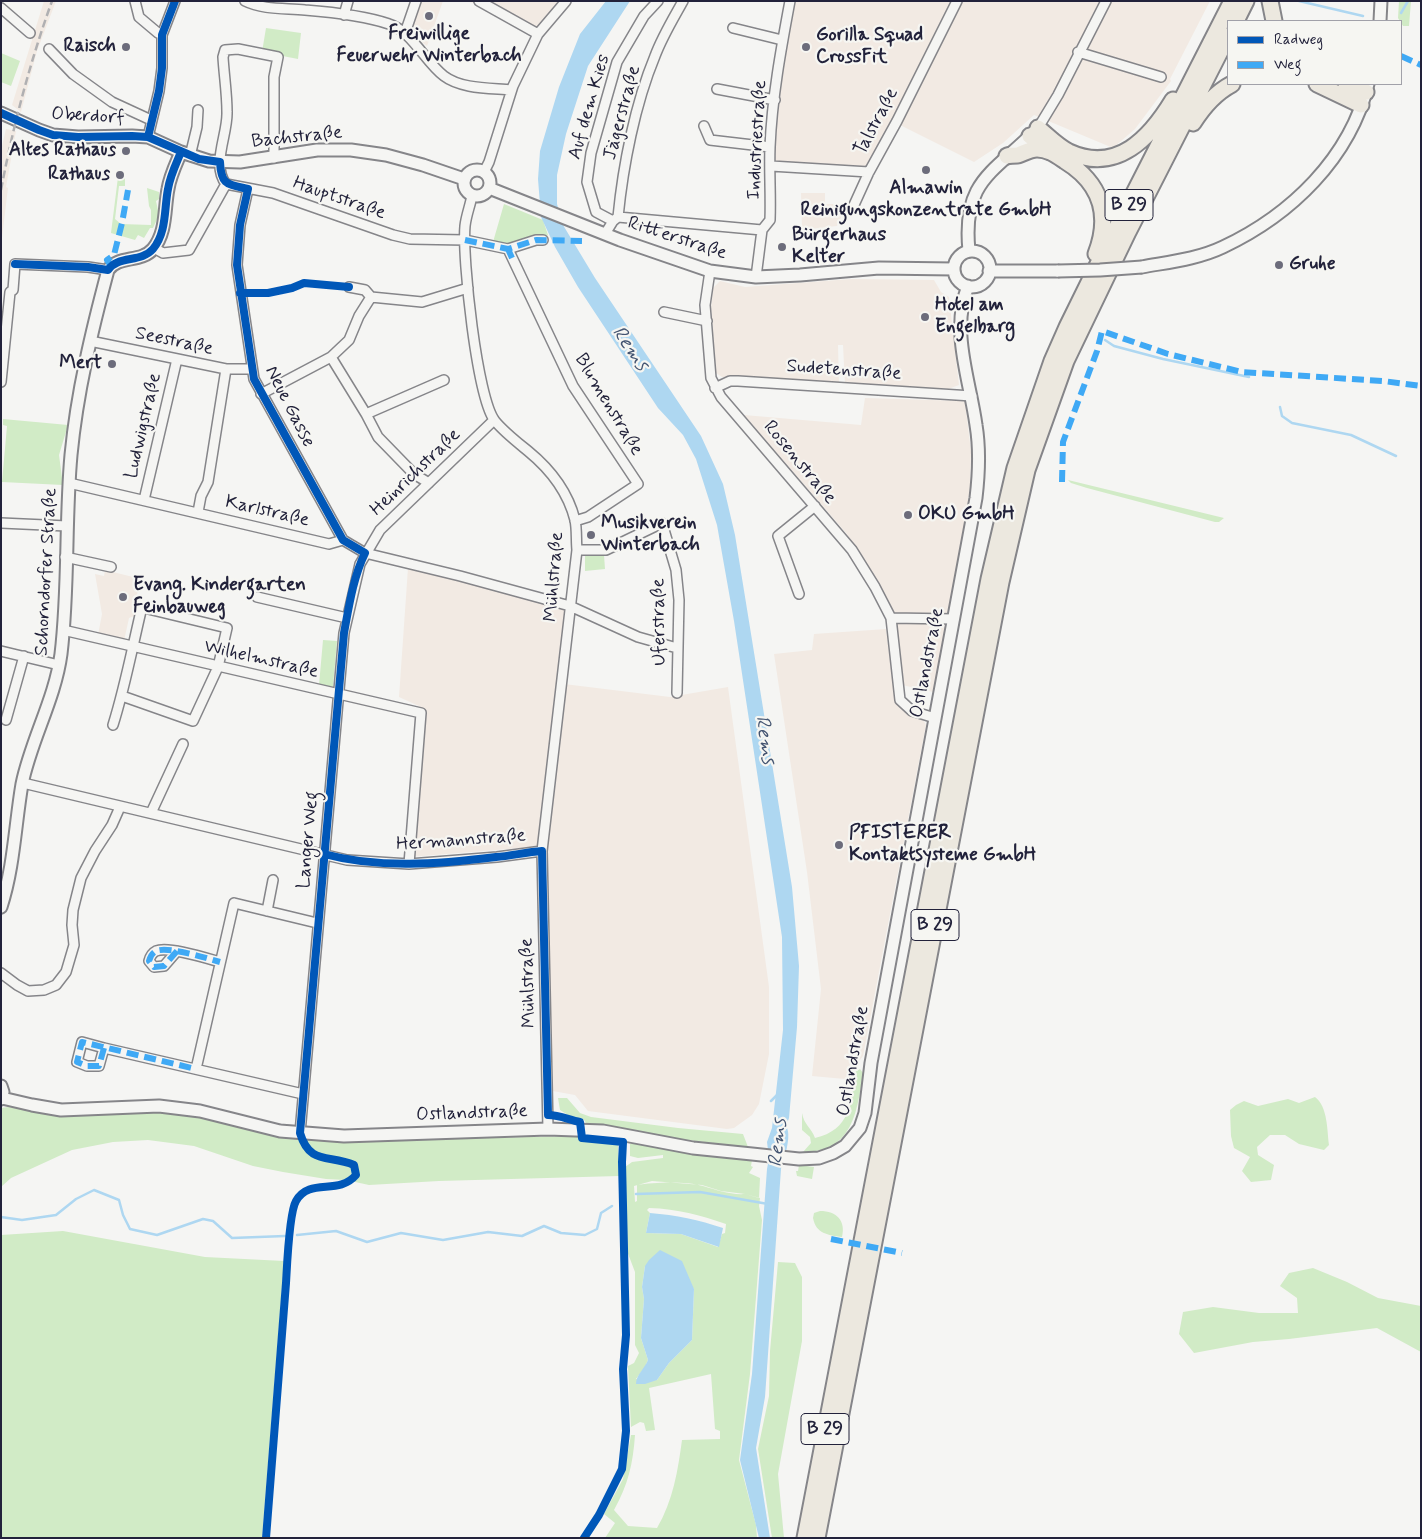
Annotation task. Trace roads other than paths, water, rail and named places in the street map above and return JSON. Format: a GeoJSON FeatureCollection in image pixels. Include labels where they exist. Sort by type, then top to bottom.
{"type":"FeatureCollection","features":[{"type":"Feature","properties":{"kind":"highway","name":"B 29"},"geometry":{"type":"LineString","coordinates":[[805,1538],[989,579],[1015,468],[1041,391],[1067,327],[1232,1]]}},
{"type":"Feature","properties":{"kind":"highway"},"geometry":{"type":"LineString","coordinates":[[1236,20],[1246,1]]}},
{"type":"Feature","properties":{"kind":"highway"},"geometry":{"type":"LineString","coordinates":[[1270,1],[1274,20]]}},
{"type":"Feature","properties":{"kind":"highway","name":"B 29"},"geometry":{"type":"LineString","coordinates":[[817,1538],[1001,582],[1016,513],[1037,442],[1066,361],[1128,232],[1227,38]]}},
{"type":"Feature","properties":{"kind":"highway"},"geometry":{"type":"LineString","coordinates":[[1034,132],[1078,155],[1093,159],[1112,157],[1126,152],[1145,137],[1167,109],[1179,89],[1190,84]]}},
{"type":"Feature","properties":{"kind":"highway"},"geometry":{"type":"LineString","coordinates":[[1178,134],[1190,127],[1201,110],[1213,97],[1231,85]]}},
{"type":"Feature","properties":{"kind":"highway"},"geometry":{"type":"LineString","coordinates":[[1322,85],[1365,93]]}},
{"type":"Feature","properties":{"kind":"highway"},"geometry":{"type":"LineString","coordinates":[[1348,85],[1365,93]]}},
{"type":"Feature","properties":{"kind":"highway"},"geometry":{"type":"LineString","coordinates":[[1034,132],[1050,152]]}},
{"type":"Feature","properties":{"kind":"highway"},"geometry":{"type":"LineString","coordinates":[[1007,156],[1018,155],[1036,149],[1050,152],[1068,162],[1088,179],[1098,197],[1104,217],[1098,248],[1069,313],[1067,327]]}},
{"type":"Feature","properties":{"kind":"street"},"geometry":{"type":"LineString","coordinates":[[135,1],[139,17],[162,35]]}},
{"type":"Feature","properties":{"kind":"street"},"geometry":{"type":"LineString","coordinates":[[148,137],[160,84],[162,35],[175,1]]}},
{"type":"Feature","properties":{"kind":"street"},"geometry":{"type":"LineString","coordinates":[[245,1],[253,5],[269,8],[307,6],[390,24],[405,33],[444,76],[459,84],[510,90]]}},
{"type":"Feature","properties":{"kind":"street"},"geometry":{"type":"LineString","coordinates":[[344,15],[348,1]]}},
{"type":"Feature","properties":{"kind":"street"},"geometry":{"type":"LineString","coordinates":[[405,33],[416,1]]}},
{"type":"Feature","properties":{"kind":"street"},"geometry":{"type":"LineString","coordinates":[[479,1],[538,34]]}},
{"type":"Feature","properties":{"kind":"street"},"geometry":{"type":"LineString","coordinates":[[484,172],[489,162],[510,90],[538,34],[566,1]]}},
{"type":"Feature","properties":{"kind":"street","name":"Auf dem Kies"},"geometry":{"type":"LineString","coordinates":[[615,219],[596,212],[587,182],[590,153],[617,62],[644,16],[658,1]]}},
{"type":"Feature","properties":{"kind":"street","name":"Jägerstraße"},"geometry":{"type":"LineString","coordinates":[[604,234],[615,219],[621,182],[639,106],[655,56],[683,1]]}},
{"type":"Feature","properties":{"kind":"street","name":"Industriestraße"},"geometry":{"type":"LineString","coordinates":[[756,277],[762,230],[770,220],[770,147],[774,100],[782,40],[790,1]]}},
{"type":"Feature","properties":{"kind":"street","name":"Talstraße"},"geometry":{"type":"LineString","coordinates":[[854,205],[869,172],[958,1]]}},
{"type":"Feature","properties":{"kind":"street"},"geometry":{"type":"LineString","coordinates":[[969,251],[967,230],[974,196],[988,174],[1034,132],[1058,95],[1078,52],[1106,1]]}},
{"type":"Feature","properties":{"kind":"street"},"geometry":{"type":"LineString","coordinates":[[1380,20],[1381,1]]}},
{"type":"Feature","properties":{"kind":"street"},"geometry":{"type":"LineString","coordinates":[[1,8],[30,33]]}},
{"type":"Feature","properties":{"kind":"street"},"geometry":{"type":"LineString","coordinates":[[733,28],[782,40]]}},
{"type":"Feature","properties":{"kind":"street"},"geometry":{"type":"LineString","coordinates":[[49,49],[73,74],[112,102],[151,120]]}},
{"type":"Feature","properties":{"kind":"street"},"geometry":{"type":"LineString","coordinates":[[154,248],[163,253],[189,250],[226,184],[221,176],[220,162],[227,113],[223,57],[225,50],[238,49],[278,57],[274,77],[274,158]]}},
{"type":"Feature","properties":{"kind":"street"},"geometry":{"type":"LineString","coordinates":[[1078,52],[1161,77]]}},
{"type":"Feature","properties":{"kind":"street"},"geometry":{"type":"LineString","coordinates":[[717,89],[774,100]]}},
{"type":"Feature","properties":{"kind":"street"},"geometry":{"type":"LineString","coordinates":[[989,271],[1100,270],[1142,267],[1190,258],[1222,247],[1260,227],[1297,200],[1330,163],[1349,132],[1365,93]]}},
{"type":"Feature","properties":{"kind":"street"},"geometry":{"type":"LineString","coordinates":[[1,382],[10,292],[13,290],[15,264],[109,268],[122,260],[141,256],[154,248],[164,226],[171,175],[186,154],[197,127],[198,110]]}},
{"type":"Feature","properties":{"kind":"street","name":"Oberdorf"},"geometry":{"type":"LineString","coordinates":[[1,113],[54,135],[92,138],[148,137]]}},
{"type":"Feature","properties":{"kind":"street"},"geometry":{"type":"LineString","coordinates":[[704,126],[710,140],[770,147]]}},
{"type":"Feature","properties":{"kind":"street","name":"Bachstraße"},"geometry":{"type":"LineString","coordinates":[[148,137],[186,154],[209,161],[240,162],[317,150],[351,150],[386,155],[424,165],[464,179]]}},
{"type":"Feature","properties":{"kind":"street"},"geometry":{"type":"LineString","coordinates":[[771,166],[869,172]]}},
{"type":"Feature","properties":{"kind":"street"},"geometry":{"type":"LineString","coordinates":[[472,171],[484,172],[489,179],[489,188],[480,196],[472,196],[464,188],[464,179],[472,171]]}},
{"type":"Feature","properties":{"kind":"street","name":"Hauptstraße"},"geometry":{"type":"LineString","coordinates":[[226,184],[273,193],[393,235],[410,239],[465,240],[508,249]]}},
{"type":"Feature","properties":{"kind":"street","name":"Ritterstraße"},"geometry":{"type":"LineString","coordinates":[[489,188],[604,234],[710,271],[756,277],[879,268],[954,269]]}},
{"type":"Feature","properties":{"kind":"street","name":"Neue Gasse"},"geometry":{"type":"LineString","coordinates":[[248,189],[240,225],[238,264],[251,369],[261,394],[342,540]]}},
{"type":"Feature","properties":{"kind":"street"},"geometry":{"type":"LineString","coordinates":[[465,240],[465,224],[472,196]]}},
{"type":"Feature","properties":{"kind":"street"},"geometry":{"type":"LineString","coordinates":[[615,219],[762,230]]}},
{"type":"Feature","properties":{"kind":"street","name":"Mühlstraße"},"geometry":{"type":"LineString","coordinates":[[465,240],[468,288],[485,401],[494,420],[556,479],[568,499],[575,521],[577,550],[542,851],[548,1129]]}},
{"type":"Feature","properties":{"kind":"street"},"geometry":{"type":"LineString","coordinates":[[508,249],[536,240],[543,240]]}},
{"type":"Feature","properties":{"kind":"street","name":"Blumenstraße"},"geometry":{"type":"LineString","coordinates":[[508,249],[573,386],[638,484],[588,517],[575,521]]}},
{"type":"Feature","properties":{"kind":"street"},"geometry":{"type":"LineString","coordinates":[[969,251],[984,256],[987,261],[988,276],[978,286],[968,286],[960,282],[954,269],[957,259],[969,251]]}},
{"type":"Feature","properties":{"kind":"street","name":"Schorndorfer Straße"},"geometry":{"type":"LineString","coordinates":[[1,907],[10,871],[22,784],[59,666],[65,607],[65,557],[74,430],[90,341],[109,268]]}},
{"type":"Feature","properties":{"kind":"street","name":"Rosenstraße"},"geometry":{"type":"LineString","coordinates":[[710,271],[705,305],[711,378],[715,388],[852,550],[875,587],[891,618],[900,700],[912,711],[935,718]]}},
{"type":"Feature","properties":{"kind":"street","name":"Ostlandstraße"},"geometry":{"type":"LineString","coordinates":[[2,1094],[32,1105],[61,1110],[158,1106],[200,1111],[257,1127],[300,1133],[344,1136],[548,1129],[603,1131],[693,1148],[799,1159],[819,1158],[839,1150],[850,1141],[863,1121],[871,1063],[974,513],[978,483],[978,437],[962,341],[960,316],[968,286]]}},
{"type":"Feature","properties":{"kind":"street"},"geometry":{"type":"LineString","coordinates":[[349,287],[365,290],[371,297],[422,302],[468,288]]}},
{"type":"Feature","properties":{"kind":"street"},"geometry":{"type":"LineString","coordinates":[[261,394],[331,357],[348,340],[359,316],[371,297]]}},
{"type":"Feature","properties":{"kind":"street"},"geometry":{"type":"LineString","coordinates":[[664,312],[707,321]]}},
{"type":"Feature","properties":{"kind":"street","name":"Seestraße"},"geometry":{"type":"LineString","coordinates":[[90,341],[226,369],[251,369]]}},
{"type":"Feature","properties":{"kind":"street"},"geometry":{"type":"LineString","coordinates":[[331,357],[378,437],[414,474],[429,482]]}},
{"type":"Feature","properties":{"kind":"street","name":"Ludwigstraße"},"geometry":{"type":"LineString","coordinates":[[144,500],[177,359]]}},
{"type":"Feature","properties":{"kind":"street"},"geometry":{"type":"LineString","coordinates":[[198,512],[201,496],[208,482],[226,369]]}},
{"type":"Feature","properties":{"kind":"street"},"geometry":{"type":"LineString","coordinates":[[366,414],[444,380]]}},
{"type":"Feature","properties":{"kind":"street","name":"Sudetenstraße"},"geometry":{"type":"LineString","coordinates":[[715,388],[730,381],[738,381],[972,396]]}},
{"type":"Feature","properties":{"kind":"street","name":"Heinrichstraße"},"geometry":{"type":"LineString","coordinates":[[365,553],[380,530],[494,420]]}},
{"type":"Feature","properties":{"kind":"street","name":"Karlstraße"},"geometry":{"type":"LineString","coordinates":[[69,484],[198,512],[329,544],[342,540]]}},
{"type":"Feature","properties":{"kind":"street"},"geometry":{"type":"LineString","coordinates":[[799,594],[778,536],[815,506]]}},
{"type":"Feature","properties":{"kind":"street"},"geometry":{"type":"LineString","coordinates":[[1,523],[67,526]]}},
{"type":"Feature","properties":{"kind":"street","name":"Uferstraße"},"geometry":{"type":"LineString","coordinates":[[577,550],[606,550],[662,523],[676,570],[678,600],[677,693]]}},
{"type":"Feature","properties":{"kind":"street"},"geometry":{"type":"LineString","coordinates":[[342,540],[365,553],[460,576],[570,606],[638,636],[677,648]]}},
{"type":"Feature","properties":{"kind":"street","name":"Langer Weg"},"geometry":{"type":"LineString","coordinates":[[300,1133],[344,633],[354,586],[365,553]]}},
{"type":"Feature","properties":{"kind":"street"},"geometry":{"type":"LineString","coordinates":[[65,557],[111,567]]}},
{"type":"Feature","properties":{"kind":"street"},"geometry":{"type":"LineString","coordinates":[[257,597],[347,618]]}},
{"type":"Feature","properties":{"kind":"street"},"geometry":{"type":"LineString","coordinates":[[113,725],[144,608],[227,628],[218,667],[193,721],[122,696]]}},
{"type":"Feature","properties":{"kind":"street"},"geometry":{"type":"LineString","coordinates":[[891,618],[954,619]]}},
{"type":"Feature","properties":{"kind":"street","name":"Wilhelmstraße"},"geometry":{"type":"LineString","coordinates":[[63,630],[422,713],[409,864]]}},
{"type":"Feature","properties":{"kind":"street"},"geometry":{"type":"LineString","coordinates":[[1,651],[59,666]]}},
{"type":"Feature","properties":{"kind":"street"},"geometry":{"type":"LineString","coordinates":[[6,720],[24,656]]}},
{"type":"Feature","properties":{"kind":"street"},"geometry":{"type":"LineString","coordinates":[[151,813],[183,744]]}},
{"type":"Feature","properties":{"kind":"street","name":"Hermannstraße"},"geometry":{"type":"LineString","coordinates":[[22,784],[347,860],[409,864],[497,857],[542,851]]}},
{"type":"Feature","properties":{"kind":"street"},"geometry":{"type":"LineString","coordinates":[[1,973],[28,991],[44,990],[56,985],[66,972],[74,945],[73,910],[81,878],[95,851],[112,825],[120,807]]}},
{"type":"Feature","properties":{"kind":"street"},"geometry":{"type":"LineString","coordinates":[[267,911],[273,880]]}},
{"type":"Feature","properties":{"kind":"street"},"geometry":{"type":"LineString","coordinates":[[196,1069],[234,903],[317,923]]}},
{"type":"Feature","properties":{"kind":"street"},"geometry":{"type":"LineString","coordinates":[[177,951],[220,962]]}},
{"type":"Feature","properties":{"kind":"street"},"geometry":{"type":"LineString","coordinates":[[104,1048],[303,1094]]}},
{"type":"Feature","properties":{"kind":"water","name":"Rems"},"geometry":{"type":"Polygon","coordinates":[[[606,1],[630,1],[588,66],[566,134],[557,175],[557,204],[563,225],[595,278],[701,436],[723,484],[735,535],[792,887],[799,966],[797,1027],[789,1118],[786,1126],[788,1141],[786,1152],[783,1154],[781,1169],[765,1397],[756,1448],[770,1538],[759,1538],[740,1460],[752,1374],[767,1169],[770,1153],[767,1142],[772,1128],[783,1030],[782,937],[734,621],[717,525],[696,459],[683,435],[658,408],[578,287],[555,247],[541,217],[538,179],[540,151],[559,87],[580,34],[606,1]]]}},
{"type":"Feature","properties":{"kind":"water"},"geometry":{"type":"Polygon","coordinates":[[[650,1213],[687,1218],[723,1228],[719,1247],[681,1234],[646,1233],[650,1213]]]}},
{"type":"Feature","properties":{"kind":"water"},"geometry":{"type":"Polygon","coordinates":[[[660,1250],[682,1261],[694,1289],[692,1340],[669,1363],[657,1380],[645,1384],[636,1384],[637,1378],[648,1360],[641,1338],[644,1299],[642,1287],[645,1266],[660,1250]]]}},
{"type":"Feature","properties":{"kind":"waterway"},"geometry":{"type":"LineString","coordinates":[[1299,1],[1363,16]]}},
{"type":"Feature","properties":{"kind":"waterway"},"geometry":{"type":"LineString","coordinates":[[1401,13],[1408,1]]}},
{"type":"Feature","properties":{"kind":"waterway"},"geometry":{"type":"LineString","coordinates":[[1105,340],[1114,346],[1163,359],[1249,377]]}},
{"type":"Feature","properties":{"kind":"waterway"},"geometry":{"type":"LineString","coordinates":[[1280,407],[1282,416],[1292,423],[1351,435],[1396,456]]}},
{"type":"Feature","properties":{"kind":"waterway"},"geometry":{"type":"LineString","coordinates":[[771,1101],[777,1095]]}},
{"type":"Feature","properties":{"kind":"waterway"},"geometry":{"type":"LineString","coordinates":[[1,1217],[22,1220],[56,1215],[76,1199],[94,1190],[119,1200],[123,1215],[130,1229],[157,1235],[203,1219],[213,1221],[232,1238],[285,1236]]}},
{"type":"Feature","properties":{"kind":"waterway"},"geometry":{"type":"LineString","coordinates":[[636,1194],[700,1192],[768,1204]]}},
{"type":"Feature","properties":{"kind":"waterway"},"geometry":{"type":"LineString","coordinates":[[297,1235],[336,1231],[367,1242],[401,1233],[443,1240],[488,1232],[522,1236],[544,1226],[561,1233],[585,1235],[597,1229],[601,1213],[612,1206]]}},
{"type":"Feature","properties":{"kind":"railway"},"geometry":{"type":"LineString","coordinates":[[1,190],[23,94],[36,47],[52,1]]}},
{"type":"Feature","properties":{"kind":"place","name":"Freiwillige Feuerwehr Winterbach"},"geometry":{"type":"Point","coordinates":[429,16]}},
{"type":"Feature","properties":{"kind":"place","name":"Raisch"},"geometry":{"type":"Point","coordinates":[126,47]}},
{"type":"Feature","properties":{"kind":"place","name":"Gorilla Squad CrossFit"},"geometry":{"type":"Point","coordinates":[806,47]}},
{"type":"Feature","properties":{"kind":"place","name":"Altes Rathaus"},"geometry":{"type":"Point","coordinates":[126,151]}},
{"type":"Feature","properties":{"kind":"place","name":"Almawin Reinigungskonzentrate GmbH"},"geometry":{"type":"Point","coordinates":[926,170]}},
{"type":"Feature","properties":{"kind":"place","name":"Rathaus"},"geometry":{"type":"Point","coordinates":[120,175]}},
{"type":"Feature","properties":{"kind":"place","name":"Bürgerhaus Kelter"},"geometry":{"type":"Point","coordinates":[782,247]}},
{"type":"Feature","properties":{"kind":"place","name":"Gruhe"},"geometry":{"type":"Point","coordinates":[1279,265]}},
{"type":"Feature","properties":{"kind":"place","name":"Hotel am Engelbarg"},"geometry":{"type":"Point","coordinates":[925,317]}},
{"type":"Feature","properties":{"kind":"place","name":"Mert"},"geometry":{"type":"Point","coordinates":[112,364]}},
{"type":"Feature","properties":{"kind":"place","name":"OKU GmbH"},"geometry":{"type":"Point","coordinates":[908,515]}},
{"type":"Feature","properties":{"kind":"place","name":"Musikverein Winterbach"},"geometry":{"type":"Point","coordinates":[591,535]}},
{"type":"Feature","properties":{"kind":"place","name":"Evang. Kindergarten Feinbauweg"},"geometry":{"type":"Point","coordinates":[123,597]}},
{"type":"Feature","properties":{"kind":"place","name":"PFISTERER Kontaktsysteme GmbH"},"geometry":{"type":"Point","coordinates":[839,845]}}]}
